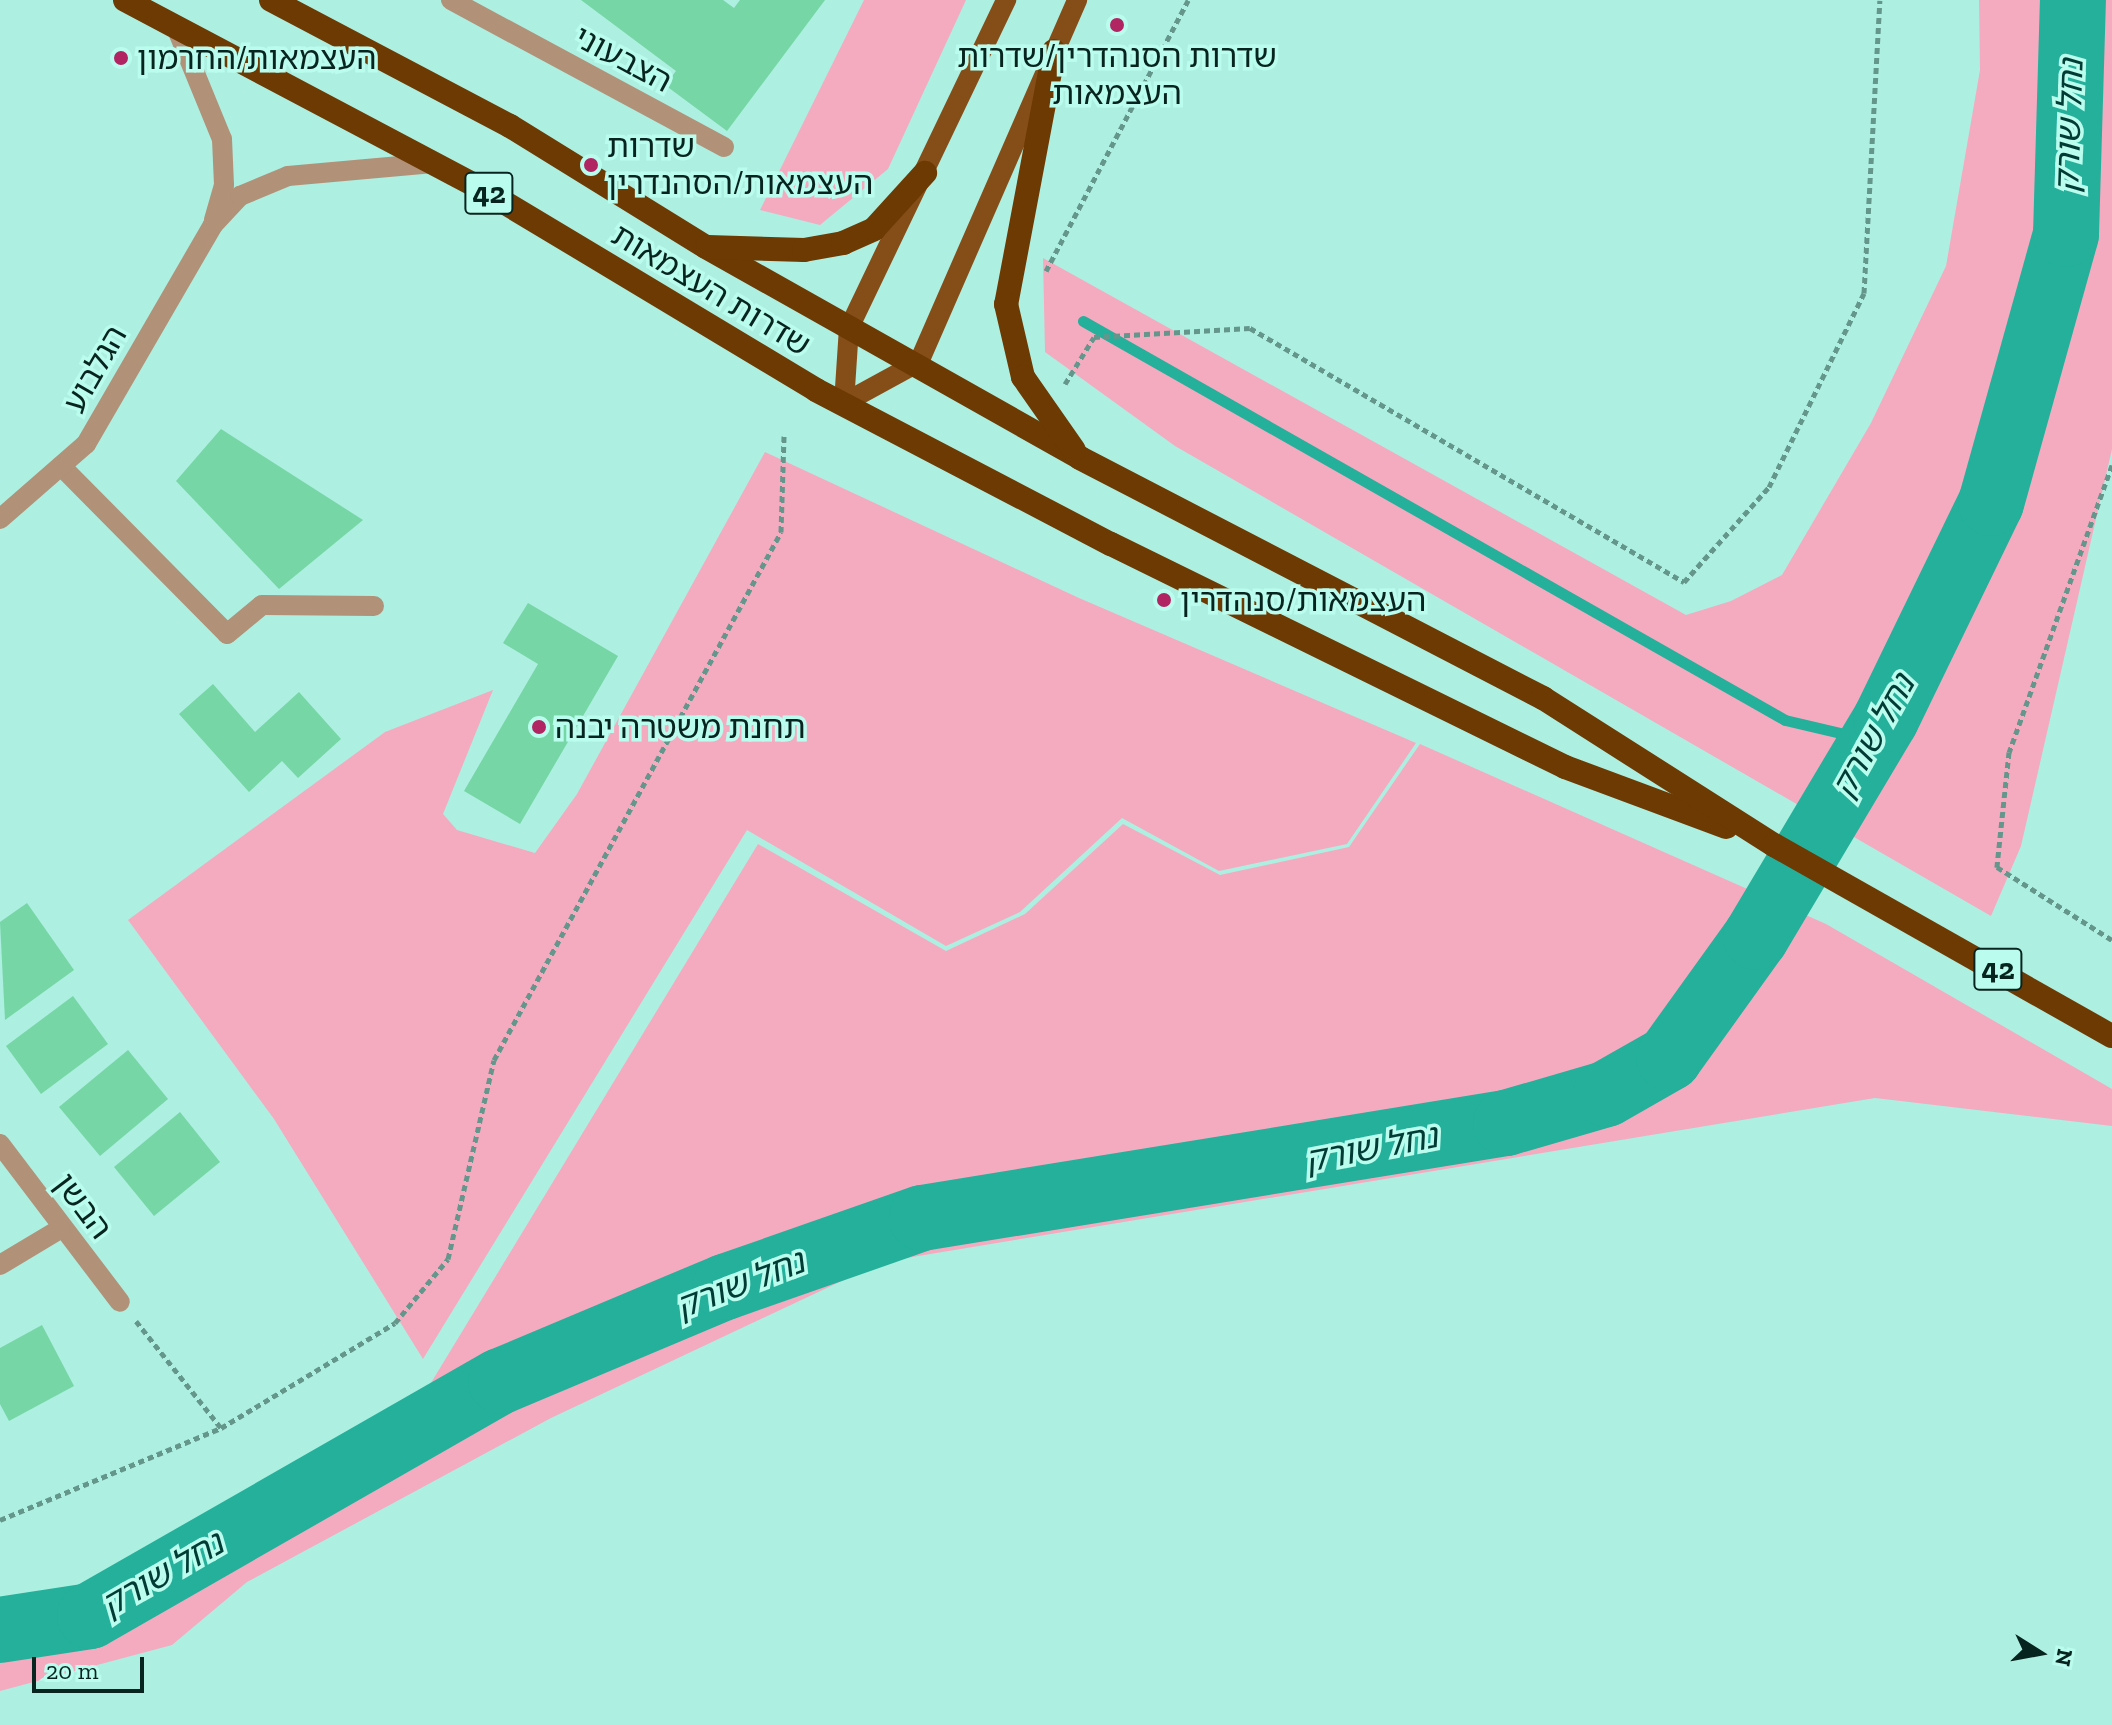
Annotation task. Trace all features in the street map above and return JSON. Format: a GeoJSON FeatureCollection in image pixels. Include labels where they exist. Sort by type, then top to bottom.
{"type":"FeatureCollection","features":[{"type":"Feature","properties":{"kind":"highway","name":"שדרות העצמאות"},"geometry":{"type":"LineString","coordinates":[[125,0],[433,163],[844,403]]}},
{"type":"Feature","properties":{"kind":"highway","name":"שדרות העצמאות"},"geometry":{"type":"LineString","coordinates":[[271,0],[510,126],[706,247],[849,328]]}},
{"type":"Feature","properties":{"kind":"highway"},"geometry":{"type":"LineString","coordinates":[[1054,51],[1006,273],[1010,339],[1023,377],[1080,458]]}},
{"type":"Feature","properties":{"kind":"highway"},"geometry":{"type":"LineString","coordinates":[[706,247],[804,250],[843,243],[874,229],[925,173]]}},
{"type":"Feature","properties":{"kind":"highway","name":"42"},"geometry":{"type":"LineString","coordinates":[[849,328],[919,362],[1080,458],[1543,698],[1774,845],[1883,902],[2112,1036]]}},
{"type":"Feature","properties":{"kind":"highway","name":"42"},"geometry":{"type":"LineString","coordinates":[[844,403],[1565,767],[1774,845]]}},
{"type":"Feature","properties":{"kind":"main road"},"geometry":{"type":"LineString","coordinates":[[844,403],[849,328],[1006,0]]}},
{"type":"Feature","properties":{"kind":"main road"},"geometry":{"type":"LineString","coordinates":[[844,403],[919,362],[1077,0]]}},
{"type":"Feature","properties":{"kind":"street","name":"הצבעוני"},"geometry":{"type":"LineString","coordinates":[[451,0],[724,147]]}},
{"type":"Feature","properties":{"kind":"street","name":"הגלבוע"},"geometry":{"type":"LineString","coordinates":[[0,519],[86,444],[213,225],[224,185],[222,139],[176,27]]}},
{"type":"Feature","properties":{"kind":"street","name":"הגלבוע"},"geometry":{"type":"LineString","coordinates":[[213,225],[263,181],[433,163]]}},
{"type":"Feature","properties":{"kind":"street"},"geometry":{"type":"LineString","coordinates":[[61,466],[227,634],[262,605],[374,606]]}},
{"type":"Feature","properties":{"kind":"street","name":"הבשן"},"geometry":{"type":"LineString","coordinates":[[0,1144],[60,1229],[120,1302]]}},
{"type":"Feature","properties":{"kind":"street"},"geometry":{"type":"LineString","coordinates":[[0,1265],[60,1229]]}},
{"type":"Feature","properties":{"kind":"path"},"geometry":{"type":"LineString","coordinates":[[1040,283],[1188,0]]}},
{"type":"Feature","properties":{"kind":"path"},"geometry":{"type":"LineString","coordinates":[[1047,413],[1094,337],[1250,328],[1684,582],[1769,487],[1864,293],[1880,0]]}},
{"type":"Feature","properties":{"kind":"path"},"geometry":{"type":"LineString","coordinates":[[0,1520],[221,1428],[395,1323],[448,1259],[494,1060],[781,532],[784,436]]}},
{"type":"Feature","properties":{"kind":"path"},"geometry":{"type":"LineString","coordinates":[[2112,465],[2009,752],[1997,867],[2112,940]]}},
{"type":"Feature","properties":{"kind":"path"},"geometry":{"type":"LineString","coordinates":[[120,1302],[221,1428]]}},
{"type":"Feature","properties":{"kind":"shaded area"},"geometry":{"type":"Polygon","coordinates":[[[864,0],[966,0],[888,169],[820,225],[760,210],[864,0]]]}},
{"type":"Feature","properties":{"kind":"shaded area"},"geometry":{"type":"Polygon","coordinates":[[[1979,0],[2112,0],[2112,449],[2021,846],[1991,916],[1175,446],[1045,352],[1043,258],[1686,615],[1731,601],[1782,575],[1871,423],[1946,266],[1980,70],[1979,0]]]}},
{"type":"Feature","properties":{"kind":"shaded area"},"geometry":{"type":"Polygon","coordinates":[[[765,452],[1079,598],[1416,743],[1347,844],[1219,871],[1122,818],[1020,912],[946,946],[747,830],[423,1359],[274,1119],[128,920],[385,732],[493,690],[443,814],[457,830],[535,853],[577,794],[765,452]]]}},
{"type":"Feature","properties":{"kind":"shaded area"},"geometry":{"type":"Polygon","coordinates":[[[1420,744],[1826,924],[2112,1089],[2112,1126],[1875,1098],[882,1262],[551,1418],[247,1582],[172,1645],[0,1691],[0,1621],[162,1600],[420,1401],[758,844],[946,951],[1025,914],[1123,824],[1220,875],[1349,847],[1420,744]]]}},
{"type":"Feature","properties":{"kind":"building"},"geometry":{"type":"Polygon","coordinates":[[[581,0],[723,0],[734,8],[740,0],[825,0],[727,131],[665,85],[676,71],[581,0]]]}},
{"type":"Feature","properties":{"kind":"building"},"geometry":{"type":"Polygon","coordinates":[[[221,429],[363,520],[279,589],[176,481],[221,429]]]}},
{"type":"Feature","properties":{"kind":"building","name":"תחנת משטרה יבנה"},"geometry":{"type":"Polygon","coordinates":[[[528,603],[618,656],[520,824],[464,791],[538,664],[503,643],[528,603]]]}},
{"type":"Feature","properties":{"kind":"building"},"geometry":{"type":"Polygon","coordinates":[[[213,684],[255,732],[299,692],[341,739],[298,778],[282,761],[249,792],[179,714],[213,684]]]}},
{"type":"Feature","properties":{"kind":"building"},"geometry":{"type":"Polygon","coordinates":[[[27,903],[74,970],[5,1020],[0,922],[27,903]]]}},
{"type":"Feature","properties":{"kind":"building"},"geometry":{"type":"Polygon","coordinates":[[[73,996],[108,1044],[41,1094],[6,1046],[73,996]]]}},
{"type":"Feature","properties":{"kind":"building"},"geometry":{"type":"Polygon","coordinates":[[[128,1050],[168,1099],[100,1156],[59,1107],[128,1050]]]}},
{"type":"Feature","properties":{"kind":"building"},"geometry":{"type":"Polygon","coordinates":[[[180,1112],[220,1162],[154,1216],[114,1167],[180,1112]]]}},
{"type":"Feature","properties":{"kind":"building"},"geometry":{"type":"Polygon","coordinates":[[[42,1325],[74,1386],[9,1421],[0,1404],[0,1348],[42,1325]]]}},
{"type":"Feature","properties":{"kind":"waterway","name":"נחל שורק"},"geometry":{"type":"LineString","coordinates":[[0,1630],[90,1616],[501,1381],[725,1287],[922,1218],[1506,1123],[1606,1094],[1669,1058],[1756,937],[1886,719],[1991,503],[2066,234],[2073,0]]}},
{"type":"Feature","properties":{"kind":"waterway"},"geometry":{"type":"LineString","coordinates":[[1083,321],[1785,720],[1853,736],[1886,719]]}},
{"type":"Feature","properties":{"kind":"place","name":"שדרות הסנהדרין/שדרות העצמאות"},"geometry":{"type":"Point","coordinates":[1117,25]}},
{"type":"Feature","properties":{"kind":"place","name":"העצמאות/החרמון"},"geometry":{"type":"Point","coordinates":[121,58]}},
{"type":"Feature","properties":{"kind":"place","name":"שדרות העצמאות/הסהנדרין"},"geometry":{"type":"Point","coordinates":[591,165]}},
{"type":"Feature","properties":{"kind":"place","name":"העצמאות/סנהדרין"},"geometry":{"type":"Point","coordinates":[1164,600]}},
{"type":"Feature","properties":{"kind":"place","name":"תחנת משטרה יבנה"},"geometry":{"type":"Point","coordinates":[539,727]}}]}
